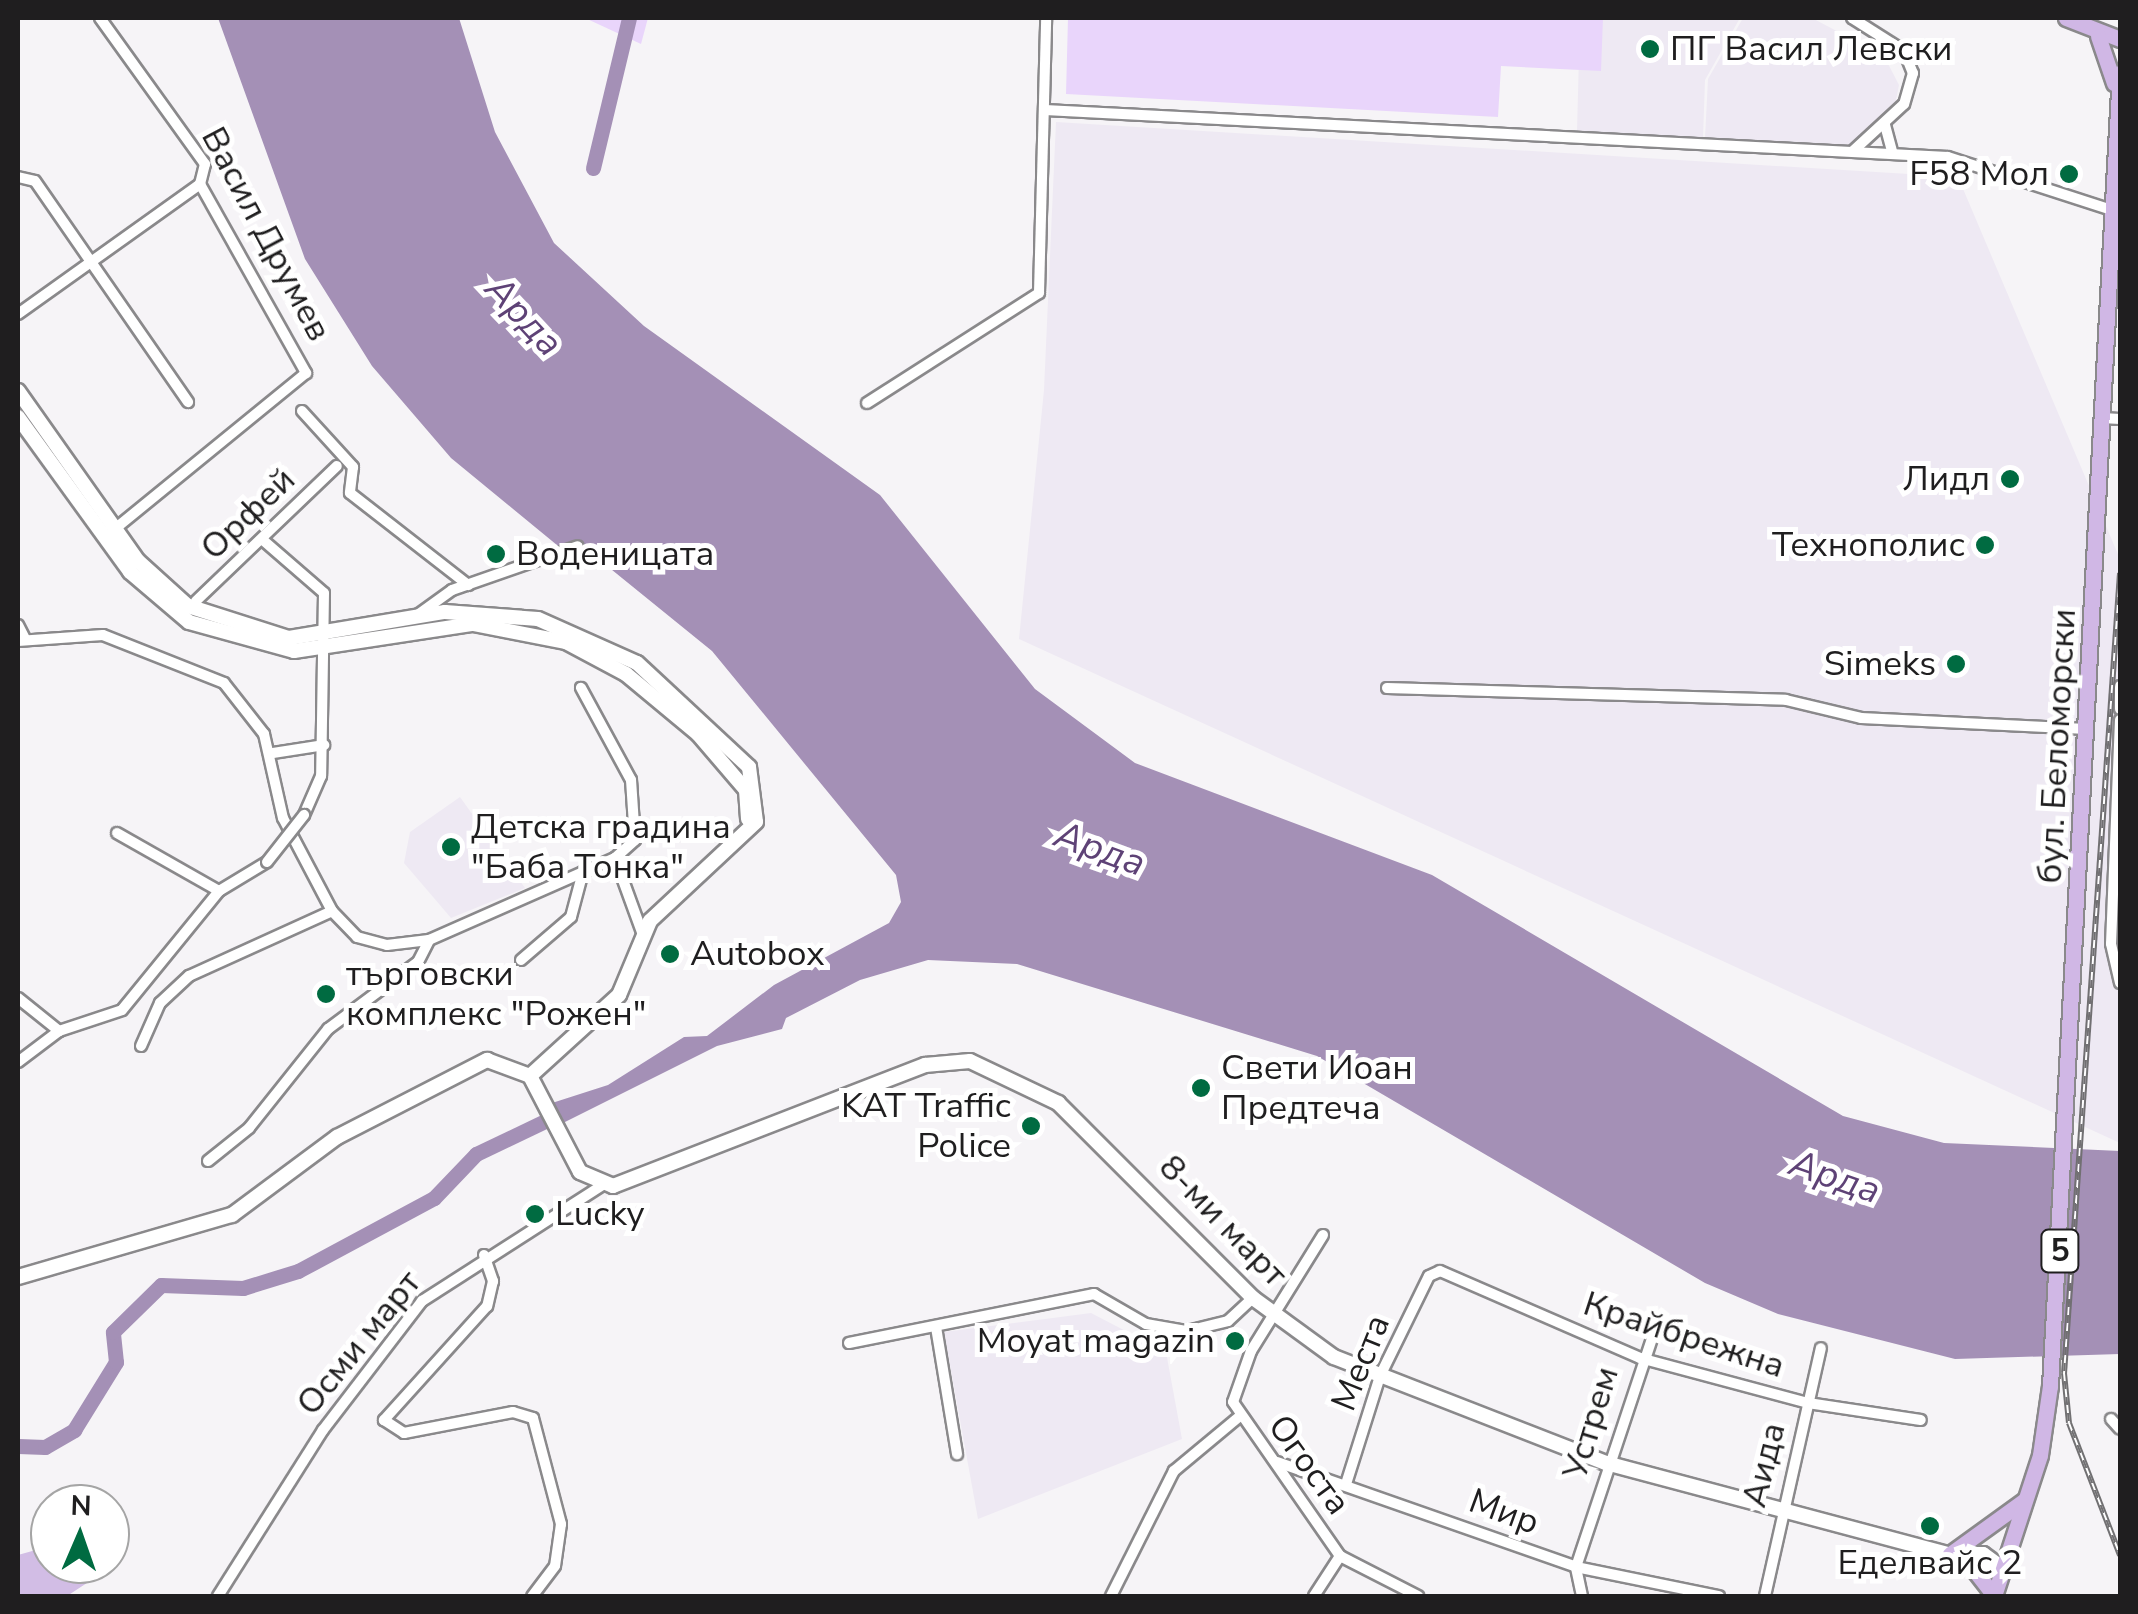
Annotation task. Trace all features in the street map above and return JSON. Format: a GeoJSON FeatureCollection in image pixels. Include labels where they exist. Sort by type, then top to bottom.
{"type":"FeatureCollection","features":[{"type":"Feature","properties":{"kind":"main road"},"geometry":{"type":"LineString","coordinates":[[2066,18],[2098,36],[2120,39]]}},
{"type":"Feature","properties":{"kind":"main road","name":"бул. Беломорски"},"geometry":{"type":"LineString","coordinates":[[2098,36],[2117,108]]}},
{"type":"Feature","properties":{"kind":"main road","name":"бул. Беломорски"},"geometry":{"type":"LineString","coordinates":[[2028,1498],[2050,1386],[2070,1116],[2120,73]]}},
{"type":"Feature","properties":{"kind":"main road"},"geometry":{"type":"LineString","coordinates":[[18,392],[116,529],[188,606],[243,631],[324,643],[415,617],[474,610],[538,618],[637,663],[749,767],[758,808],[744,834],[642,932],[619,996],[533,1083]]}},
{"type":"Feature","properties":{"kind":"main road"},"geometry":{"type":"LineString","coordinates":[[18,417],[159,602],[225,638],[324,643],[473,624],[566,642],[663,702],[738,777],[750,806],[744,834]]}},
{"type":"Feature","properties":{"kind":"main road"},"geometry":{"type":"LineString","coordinates":[[18,1277],[232,1215],[337,1137],[474,1063],[502,1061],[533,1083],[580,1172],[603,1186]]}},
{"type":"Feature","properties":{"kind":"main road","name":"8-ми март"},"geometry":{"type":"LineString","coordinates":[[603,1186],[674,1170],[925,1065],[992,1065],[1077,1120],[1275,1316],[1380,1376],[1606,1463],[1778,1513],[1950,1554]]}},
{"type":"Feature","properties":{"kind":"main road"},"geometry":{"type":"LineString","coordinates":[[1950,1554],[2028,1498]]}},
{"type":"Feature","properties":{"kind":"main road","name":"5"},"geometry":{"type":"LineString","coordinates":[[1994,1596],[2028,1498]]}},
{"type":"Feature","properties":{"kind":"main road"},"geometry":{"type":"LineString","coordinates":[[1950,1554],[1971,1566],[1994,1596]]}},
{"type":"Feature","properties":{"kind":"main road"},"geometry":{"type":"LineString","coordinates":[[1950,1554],[1983,1554],[2002,1568]]}},
{"type":"Feature","properties":{"kind":"main road"},"geometry":{"type":"LineString","coordinates":[[1971,1566],[2002,1568]]}},
{"type":"Feature","properties":{"kind":"street","name":"Васил Друмев"},"geometry":{"type":"LineString","coordinates":[[100,18],[205,164],[200,184],[305,377],[116,529]]}},
{"type":"Feature","properties":{"kind":"street"},"geometry":{"type":"LineString","coordinates":[[867,403],[1040,293],[1046,18]]}},
{"type":"Feature","properties":{"kind":"street"},"geometry":{"type":"LineString","coordinates":[[1852,18],[1912,63],[1908,96],[1885,124],[1853,151]]}},
{"type":"Feature","properties":{"kind":"street"},"geometry":{"type":"LineString","coordinates":[[1045,110],[1892,152],[1967,159],[2112,210]]}},
{"type":"Feature","properties":{"kind":"street"},"geometry":{"type":"LineString","coordinates":[[1885,124],[1892,152]]}},
{"type":"Feature","properties":{"kind":"street"},"geometry":{"type":"LineString","coordinates":[[18,177],[35,182],[188,402]]}},
{"type":"Feature","properties":{"kind":"street"},"geometry":{"type":"LineString","coordinates":[[18,314],[200,184]]}},
{"type":"Feature","properties":{"kind":"street"},"geometry":{"type":"LineString","coordinates":[[302,411],[353,467],[350,493],[468,585]]}},
{"type":"Feature","properties":{"kind":"street"},"geometry":{"type":"LineString","coordinates":[[2102,418],[2120,419]]}},
{"type":"Feature","properties":{"kind":"street","name":"Орфей"},"geometry":{"type":"LineString","coordinates":[[196,601],[264,541],[337,466]]}},
{"type":"Feature","properties":{"kind":"street"},"geometry":{"type":"LineString","coordinates":[[18,1062],[59,1031],[122,1010],[219,892],[267,862],[304,815],[324,745],[324,643],[316,579],[264,541]]}},
{"type":"Feature","properties":{"kind":"street"},"geometry":{"type":"LineString","coordinates":[[415,617],[468,585],[578,546]]}},
{"type":"Feature","properties":{"kind":"street"},"geometry":{"type":"LineString","coordinates":[[18,625],[21,640],[103,635],[189,662],[241,697],[273,753],[283,818],[332,911],[374,943],[429,940],[615,858],[635,840],[638,801],[581,688]]}},
{"type":"Feature","properties":{"kind":"street"},"geometry":{"type":"LineString","coordinates":[[2120,686],[2120,708]]}},
{"type":"Feature","properties":{"kind":"street"},"geometry":{"type":"LineString","coordinates":[[1387,688],[1786,700],[1861,718],[2088,730]]}},
{"type":"Feature","properties":{"kind":"street"},"geometry":{"type":"LineString","coordinates":[[2120,720],[2116,888],[2120,983]]}},
{"type":"Feature","properties":{"kind":"street"},"geometry":{"type":"LineString","coordinates":[[273,753],[324,745]]}},
{"type":"Feature","properties":{"kind":"street"},"geometry":{"type":"LineString","coordinates":[[117,833],[219,892]]}},
{"type":"Feature","properties":{"kind":"street"},"geometry":{"type":"LineString","coordinates":[[615,858],[642,932]]}},
{"type":"Feature","properties":{"kind":"street"},"geometry":{"type":"LineString","coordinates":[[521,960],[571,917],[583,872]]}},
{"type":"Feature","properties":{"kind":"street"},"geometry":{"type":"LineString","coordinates":[[141,1046],[160,1003],[190,976],[332,911]]}},
{"type":"Feature","properties":{"kind":"street"},"geometry":{"type":"LineString","coordinates":[[208,1161],[249,1128],[328,1029],[418,962],[429,940]]}},
{"type":"Feature","properties":{"kind":"street"},"geometry":{"type":"LineString","coordinates":[[18,998],[59,1031]]}},
{"type":"Feature","properties":{"kind":"street","name":"Осми март"},"geometry":{"type":"LineString","coordinates":[[218,1596],[323,1430],[422,1301],[484,1255],[603,1186]]}},
{"type":"Feature","properties":{"kind":"street","name":"Огоста"},"geometry":{"type":"LineString","coordinates":[[1314,1596],[1340,1556],[1276,1461],[1240,1416],[1236,1382],[1323,1235]]}},
{"type":"Feature","properties":{"kind":"street"},"geometry":{"type":"LineString","coordinates":[[484,1255],[493,1281],[487,1306],[384,1420],[404,1433],[513,1412],[534,1418],[561,1524],[555,1566],[532,1596]]}},
{"type":"Feature","properties":{"kind":"street","name":"Крайбрежна"},"geometry":{"type":"LineString","coordinates":[[1440,1270],[1640,1358],[1808,1403],[1922,1420]]}},
{"type":"Feature","properties":{"kind":"street","name":"Места"},"geometry":{"type":"LineString","coordinates":[[1346,1484],[1380,1376],[1429,1276],[1440,1270]]}},
{"type":"Feature","properties":{"kind":"street"},"geometry":{"type":"LineString","coordinates":[[849,1344],[1100,1294],[1146,1324],[1187,1331],[1228,1321],[1253,1298]]}},
{"type":"Feature","properties":{"kind":"street"},"geometry":{"type":"LineString","coordinates":[[936,1326],[957,1454]]}},
{"type":"Feature","properties":{"kind":"street","name":"Устрем"},"geometry":{"type":"LineString","coordinates":[[1582,1596],[1576,1567],[1640,1358],[1656,1326]]}},
{"type":"Feature","properties":{"kind":"street","name":"Аида"},"geometry":{"type":"LineString","coordinates":[[1765,1596],[1778,1513],[1820,1348]]}},
{"type":"Feature","properties":{"kind":"street","name":"Огоста"},"geometry":{"type":"LineString","coordinates":[[1111,1596],[1174,1471],[1240,1416]]}},
{"type":"Feature","properties":{"kind":"street"},"geometry":{"type":"LineString","coordinates":[[2111,1419],[2120,1430]]}},
{"type":"Feature","properties":{"kind":"street","name":"Мир"},"geometry":{"type":"LineString","coordinates":[[1276,1461],[1576,1567],[1719,1596]]}},
{"type":"Feature","properties":{"kind":"street"},"geometry":{"type":"LineString","coordinates":[[1340,1556],[1418,1596]]}},
{"type":"Feature","properties":{"kind":"shaded area"},"geometry":{"type":"Polygon","coordinates":[[[585,18],[648,18],[641,44],[585,18]]]}},
{"type":"Feature","properties":{"kind":"shaded area"},"geometry":{"type":"Polygon","coordinates":[[[1068,18],[1603,18],[1601,71],[1501,66],[1498,117],[1066,94],[1068,18]]]}},
{"type":"Feature","properties":{"kind":"shaded area","name":"ПГ Васил Левски"},"geometry":{"type":"Polygon","coordinates":[[[1580,18],[1740,18],[1705,80],[1703,138],[1577,131],[1580,18]]]}},
{"type":"Feature","properties":{"kind":"shaded area"},"geometry":{"type":"Polygon","coordinates":[[[1743,18],[1812,18],[1884,56],[1899,85],[1895,105],[1848,146],[1705,138],[1708,79],[1743,18]]]}},
{"type":"Feature","properties":{"kind":"shaded area"},"geometry":{"type":"Polygon","coordinates":[[[1056,122],[1958,177],[2120,559],[2120,1143],[1019,639],[1044,390],[1056,122]]]}},
{"type":"Feature","properties":{"kind":"shaded area","name":"Детска градина \"Баба Тонка\""},"geometry":{"type":"Polygon","coordinates":[[[460,797],[525,888],[451,918],[404,863],[410,832],[460,797]]]}},
{"type":"Feature","properties":{"kind":"shaded area"},"geometry":{"type":"Polygon","coordinates":[[[1091,1313],[1166,1352],[1182,1439],[978,1519],[944,1332],[1091,1313]]]}},
{"type":"Feature","properties":{"kind":"shaded area"},"geometry":{"type":"Polygon","coordinates":[[[30,1552],[30,1584],[85,1584],[67,1596],[18,1596],[18,1555],[30,1552]]]}},
{"type":"Feature","properties":{"kind":"water","name":"Арда"},"geometry":{"type":"Polygon","coordinates":[[[218,18],[459,18],[495,132],[554,243],[644,326],[880,495],[1035,689],[1135,763],[1432,875],[1843,1116],[1944,1143],[2120,1151],[2120,1354],[1955,1359],[1778,1314],[1705,1283],[1317,1056],[1017,964],[928,960],[860,980],[786,1018],[782,1029],[717,1046],[563,1123],[552,1103],[608,1085],[684,1037],[707,1036],[774,985],[889,923],[901,902],[896,875],[712,651],[601,561],[595,546],[563,550],[451,458],[372,366],[305,259],[218,18]]]}},
{"type":"Feature","properties":{"kind":"waterway"},"geometry":{"type":"LineString","coordinates":[[593,168],[629,18]]}},
{"type":"Feature","properties":{"kind":"waterway"},"geometry":{"type":"LineString","coordinates":[[18,1446],[45,1447],[74,1430],[116,1362],[113,1332],[161,1285],[243,1288],[298,1271],[434,1198],[476,1154],[562,1113]]}},
{"type":"Feature","properties":{"kind":"railway"},"geometry":{"type":"LineString","coordinates":[[2120,573],[2064,1373],[2069,1423],[2120,1555]]}},
{"type":"Feature","properties":{"kind":"place","name":"ПГ Васил Левски"},"geometry":{"type":"Point","coordinates":[1650,49]}},
{"type":"Feature","properties":{"kind":"place","name":"F58 Mол"},"geometry":{"type":"Point","coordinates":[2069,174]}},
{"type":"Feature","properties":{"kind":"place","name":"Лидл"},"geometry":{"type":"Point","coordinates":[2010,479]}},
{"type":"Feature","properties":{"kind":"place","name":"Технополис"},"geometry":{"type":"Point","coordinates":[1985,545]}},
{"type":"Feature","properties":{"kind":"place","name":"Воденицата"},"geometry":{"type":"Point","coordinates":[496,554]}},
{"type":"Feature","properties":{"kind":"place","name":"Simeks"},"geometry":{"type":"Point","coordinates":[1956,664]}},
{"type":"Feature","properties":{"kind":"place","name":"Детска градина \"Баба Тонка\""},"geometry":{"type":"Point","coordinates":[451,847]}},
{"type":"Feature","properties":{"kind":"place","name":"Autobox"},"geometry":{"type":"Point","coordinates":[670,954]}},
{"type":"Feature","properties":{"kind":"place","name":"търговски комплекс \"Рожен\""},"geometry":{"type":"Point","coordinates":[326,994]}},
{"type":"Feature","properties":{"kind":"place","name":"Свети Иоан Предтеча"},"geometry":{"type":"Point","coordinates":[1201,1088]}},
{"type":"Feature","properties":{"kind":"place","name":"KAT Traffic Police"},"geometry":{"type":"Point","coordinates":[1031,1126]}},
{"type":"Feature","properties":{"kind":"place","name":"Lucky"},"geometry":{"type":"Point","coordinates":[535,1214]}},
{"type":"Feature","properties":{"kind":"place","name":"Moyat magazin"},"geometry":{"type":"Point","coordinates":[1235,1341]}},
{"type":"Feature","properties":{"kind":"place","name":"Еделвайс 2"},"geometry":{"type":"Point","coordinates":[1930,1526]}}]}
